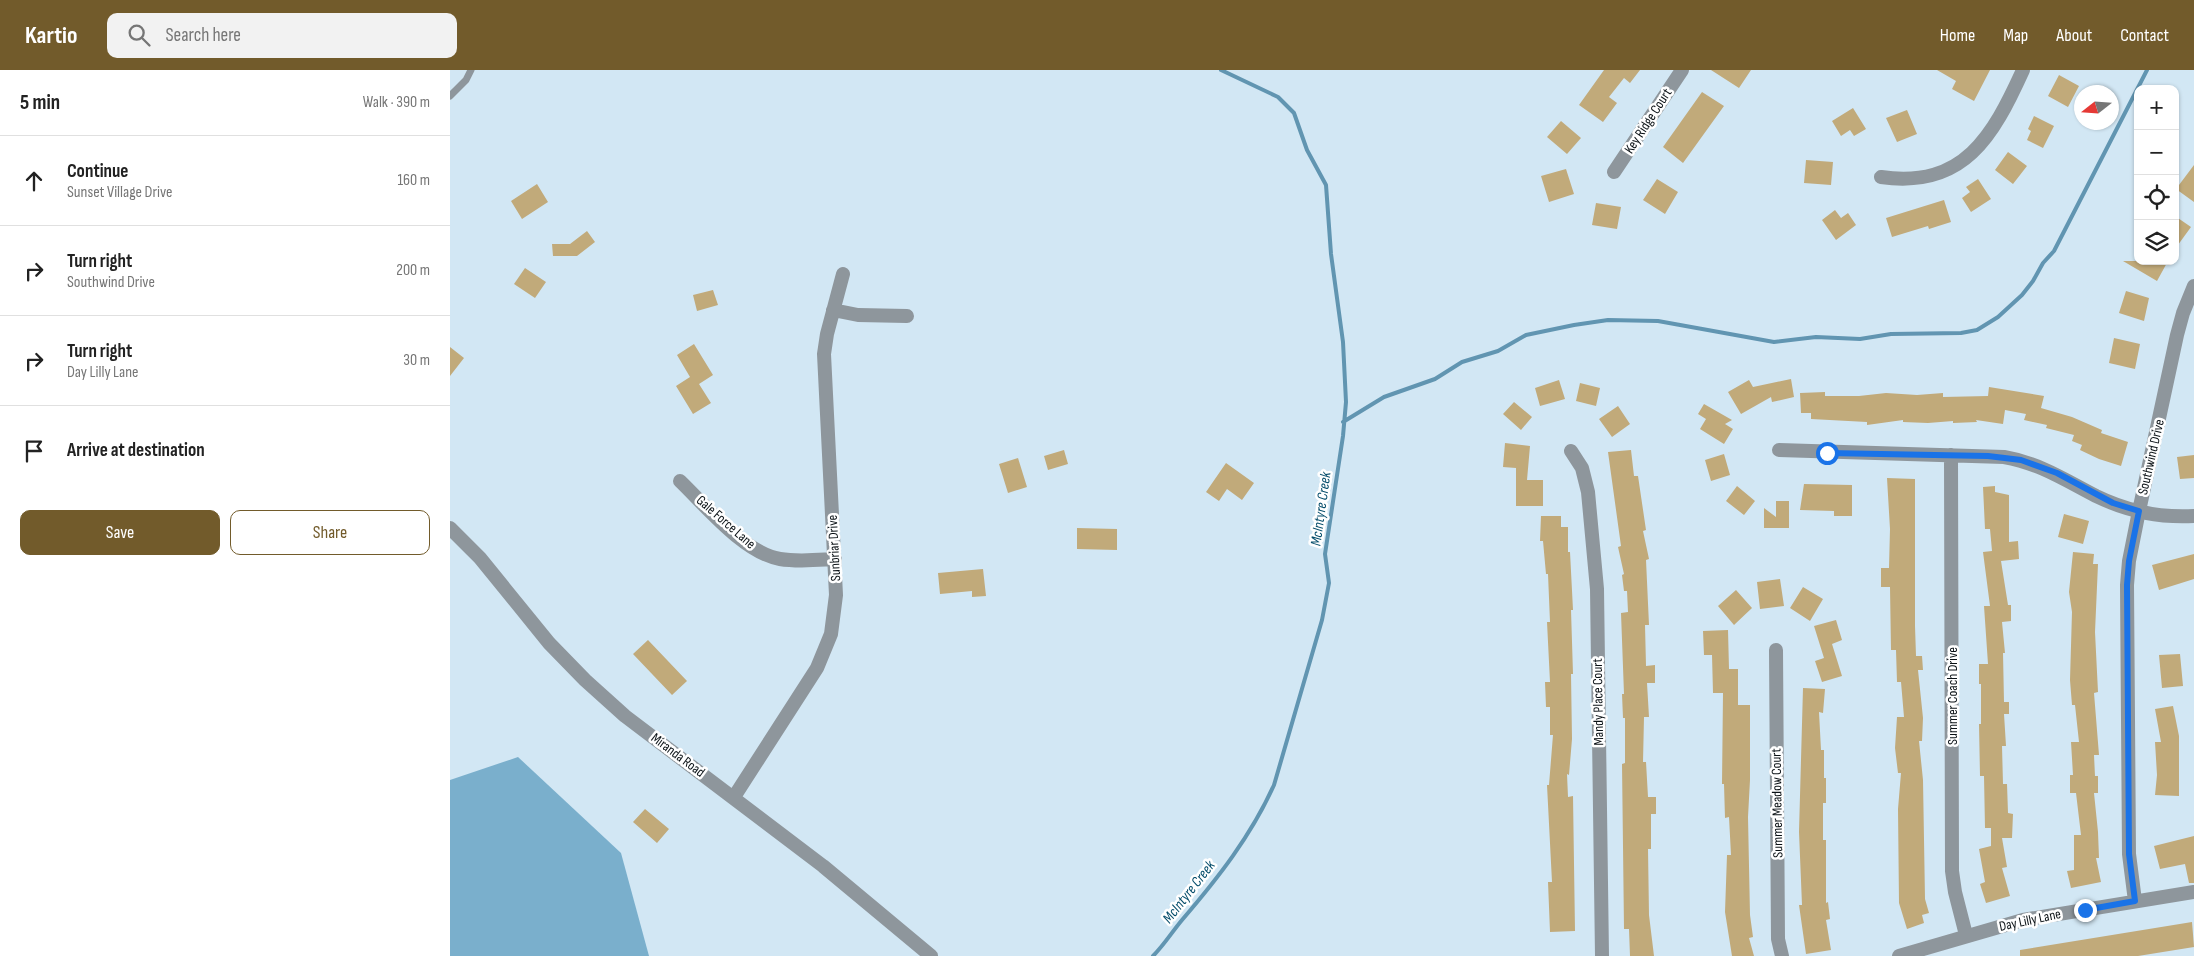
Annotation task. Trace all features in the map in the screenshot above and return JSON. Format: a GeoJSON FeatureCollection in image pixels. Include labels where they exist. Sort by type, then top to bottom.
{"type":"FeatureCollection","features":[{"type":"Feature","properties":{"kind":"street","name":"Key Ridge Court"},"geometry":{"type":"LineString","coordinates":[[1614,172],[1682,70]]}},
{"type":"Feature","properties":{"kind":"street"},"geometry":{"type":"LineString","coordinates":[[1881,177],[1900,180],[1935,174],[1969,157],[1985,142],[2011,97],[2023,70]]}},
{"type":"Feature","properties":{"kind":"street","name":"Sunbriar Drive"},"geometry":{"type":"LineString","coordinates":[[734,797],[817,668],[831,634],[836,595],[824,377],[827,334],[843,274]]}},
{"type":"Feature","properties":{"kind":"street","name":"Southwind Drive"},"geometry":{"type":"LineString","coordinates":[[2135,901],[2129,854],[2127,585],[2129,561],[2177,335],[2183,313],[2194,286]]}},
{"type":"Feature","properties":{"kind":"street"},"geometry":{"type":"LineString","coordinates":[[833,310],[858,314],[907,316]]}},
{"type":"Feature","properties":{"kind":"street"},"geometry":{"type":"LineString","coordinates":[[1779,450],[2004,457],[2033,463],[2057,473],[2113,503],[2168,517],[2194,516]]}},
{"type":"Feature","properties":{"kind":"street","name":"Mandy Place Court"},"geometry":{"type":"LineString","coordinates":[[1571,451],[1582,468],[1588,492],[1597,589],[1602,956]]}},
{"type":"Feature","properties":{"kind":"street","name":"Summer Coach Drive"},"geometry":{"type":"LineString","coordinates":[[1951,455],[1952,871],[1955,892],[1966,935]]}},
{"type":"Feature","properties":{"kind":"street","name":"Gale Force Lane"},"geometry":{"type":"LineString","coordinates":[[680,481],[753,548],[778,559],[801,561],[835,559]]}},
{"type":"Feature","properties":{"kind":"street","name":"Miranda Road"},"geometry":{"type":"LineString","coordinates":[[450,528],[480,558],[549,643],[584,680],[625,716],[823,866],[930,956]]}},
{"type":"Feature","properties":{"kind":"street","name":"Summer Meadow Court"},"geometry":{"type":"LineString","coordinates":[[1776,650],[1778,939],[1782,956]]}},
{"type":"Feature","properties":{"kind":"street","name":"Day Lilly Lane"},"geometry":{"type":"LineString","coordinates":[[1899,956],[1966,935],[2041,916],[2194,892]]}},
{"type":"Feature","properties":{"kind":"lane"},"geometry":{"type":"LineString","coordinates":[[450,96],[466,80],[471,70]]}},
{"type":"Feature","properties":{"kind":"shaded area"},"geometry":{"type":"Polygon","coordinates":[[[518,757],[621,853],[649,956],[450,956],[450,780],[518,757]]]}},
{"type":"Feature","properties":{"kind":"building"},"geometry":{"type":"Polygon","coordinates":[[[1604,70],[1640,70],[1630,83],[1624,78],[1609,97],[1617,103],[1603,122],[1579,105],[1604,70]]]}},
{"type":"Feature","properties":{"kind":"building"},"geometry":{"type":"Polygon","coordinates":[[[1711,70],[1751,70],[1739,88],[1711,70]]]}},
{"type":"Feature","properties":{"kind":"building"},"geometry":{"type":"Polygon","coordinates":[[[1937,70],[1990,70],[1974,101],[1952,89],[1956,81],[1937,70]]]}},
{"type":"Feature","properties":{"kind":"building"},"geometry":{"type":"Polygon","coordinates":[[[2059,75],[2077,85],[2074,85],[2074,96],[2068,107],[2048,96],[2059,75]]]}},
{"type":"Feature","properties":{"kind":"building"},"geometry":{"type":"Polygon","coordinates":[[[1702,92],[1724,106],[1683,163],[1663,147],[1702,92]]]}},
{"type":"Feature","properties":{"kind":"building"},"geometry":{"type":"Polygon","coordinates":[[[1853,108],[1866,129],[1854,136],[1850,130],[1841,136],[1832,121],[1853,108]]]}},
{"type":"Feature","properties":{"kind":"building"},"geometry":{"type":"Polygon","coordinates":[[[1907,110],[1917,134],[1897,142],[1886,118],[1907,110]]]}},
{"type":"Feature","properties":{"kind":"building"},"geometry":{"type":"Polygon","coordinates":[[[2034,116],[2054,126],[2043,148],[2027,140],[2031,131],[2028,129],[2034,116]]]}},
{"type":"Feature","properties":{"kind":"building"},"geometry":{"type":"Polygon","coordinates":[[[1561,121],[1581,138],[1567,154],[1547,137],[1561,121]]]}},
{"type":"Feature","properties":{"kind":"building"},"geometry":{"type":"Polygon","coordinates":[[[2008,152],[2027,166],[2013,184],[1995,170],[2008,152]]]}},
{"type":"Feature","properties":{"kind":"building"},"geometry":{"type":"Polygon","coordinates":[[[1806,160],[1833,162],[1831,185],[1804,183],[1806,160]]]}},
{"type":"Feature","properties":{"kind":"building"},"geometry":{"type":"Polygon","coordinates":[[[2194,165],[2194,202],[2179,191],[2179,185],[2194,165]]]}},
{"type":"Feature","properties":{"kind":"building"},"geometry":{"type":"Polygon","coordinates":[[[1566,169],[1574,194],[1549,202],[1541,176],[1566,169]]]}},
{"type":"Feature","properties":{"kind":"building"},"geometry":{"type":"Polygon","coordinates":[[[1657,179],[1678,192],[1665,214],[1643,200],[1657,179]]]}},
{"type":"Feature","properties":{"kind":"building"},"geometry":{"type":"Polygon","coordinates":[[[1978,179],[1991,199],[1971,212],[1962,198],[1970,192],[1966,187],[1978,179]]]}},
{"type":"Feature","properties":{"kind":"building"},"geometry":{"type":"Polygon","coordinates":[[[537,184],[548,202],[522,219],[511,201],[537,184]]]}},
{"type":"Feature","properties":{"kind":"building"},"geometry":{"type":"Polygon","coordinates":[[[1944,200],[1951,222],[1929,229],[1928,226],[1892,237],[1886,218],[1944,200]]]}},
{"type":"Feature","properties":{"kind":"building"},"geometry":{"type":"Polygon","coordinates":[[[1596,203],[1621,207],[1617,229],[1592,225],[1596,203]]]}},
{"type":"Feature","properties":{"kind":"building"},"geometry":{"type":"Polygon","coordinates":[[[1835,210],[1841,218],[1848,213],[1856,225],[1836,240],[1822,220],[1835,210]]]}},
{"type":"Feature","properties":{"kind":"building"},"geometry":{"type":"Polygon","coordinates":[[[2179,219],[2191,227],[2179,244],[2179,219]]]}},
{"type":"Feature","properties":{"kind":"building"},"geometry":{"type":"Polygon","coordinates":[[[587,231],[595,242],[577,256],[553,256],[552,244],[570,244],[587,231]]]}},
{"type":"Feature","properties":{"kind":"building"},"geometry":{"type":"Polygon","coordinates":[[[2123,261],[2134,261],[2134,265],[2166,265],[2157,281],[2123,261]]]}},
{"type":"Feature","properties":{"kind":"building"},"geometry":{"type":"Polygon","coordinates":[[[525,268],[546,282],[535,298],[514,284],[525,268]]]}},
{"type":"Feature","properties":{"kind":"building"},"geometry":{"type":"Polygon","coordinates":[[[713,290],[718,305],[697,311],[693,295],[713,290]]]}},
{"type":"Feature","properties":{"kind":"building"},"geometry":{"type":"Polygon","coordinates":[[[2126,291],[2149,298],[2144,321],[2119,313],[2126,291]]]}},
{"type":"Feature","properties":{"kind":"building"},"geometry":{"type":"Polygon","coordinates":[[[2114,338],[2140,344],[2135,369],[2109,363],[2114,338]]]}},
{"type":"Feature","properties":{"kind":"building"},"geometry":{"type":"Polygon","coordinates":[[[694,344],[713,375],[699,384],[711,403],[693,414],[676,386],[690,377],[677,355],[694,344]]]}},
{"type":"Feature","properties":{"kind":"building"},"geometry":{"type":"Polygon","coordinates":[[[450,347],[464,358],[450,376],[450,347]]]}},
{"type":"Feature","properties":{"kind":"building"},"geometry":{"type":"Polygon","coordinates":[[[1791,379],[1794,397],[1772,402],[1771,397],[1741,414],[1728,392],[1749,380],[1753,387],[1791,379]]]}},
{"type":"Feature","properties":{"kind":"building"},"geometry":{"type":"Polygon","coordinates":[[[1559,380],[1565,399],[1540,406],[1535,388],[1559,380]]]}},
{"type":"Feature","properties":{"kind":"building"},"geometry":{"type":"Polygon","coordinates":[[[1580,383],[1600,388],[1596,406],[1576,401],[1580,383]]]}},
{"type":"Feature","properties":{"kind":"building"},"geometry":{"type":"Polygon","coordinates":[[[1989,387],[2044,396],[2041,408],[2072,417],[2102,430],[2101,433],[2128,442],[2121,466],[2080,450],[2082,445],[2072,441],[2074,435],[2046,428],[2047,425],[2024,420],[2026,414],[2005,410],[2003,424],[1976,420],[1977,422],[1928,423],[1903,422],[1903,420],[1867,425],[1867,422],[1811,419],[1811,413],[1801,413],[1800,393],[1825,392],[1825,396],[1943,393],[1943,397],[1988,396],[1989,387]]]}},
{"type":"Feature","properties":{"kind":"building"},"geometry":{"type":"Polygon","coordinates":[[[1514,402],[1532,417],[1521,430],[1503,414],[1514,402]]]}},
{"type":"Feature","properties":{"kind":"building"},"geometry":{"type":"Polygon","coordinates":[[[1704,404],[1732,420],[1725,424],[1733,429],[1724,444],[1700,429],[1706,419],[1698,414],[1704,404]]]}},
{"type":"Feature","properties":{"kind":"building"},"geometry":{"type":"Polygon","coordinates":[[[1618,406],[1630,424],[1612,437],[1599,419],[1618,406]]]}},
{"type":"Feature","properties":{"kind":"building"},"geometry":{"type":"Polygon","coordinates":[[[1505,443],[1530,446],[1527,480],[1543,480],[1543,506],[1516,506],[1516,468],[1503,467],[1505,443]]]}},
{"type":"Feature","properties":{"kind":"building"},"geometry":{"type":"Polygon","coordinates":[[[1064,450],[1068,464],[1048,470],[1044,456],[1064,450]]]}},
{"type":"Feature","properties":{"kind":"building"},"geometry":{"type":"Polygon","coordinates":[[[1631,450],[1634,476],[1638,476],[1646,530],[1643,531],[1649,559],[1646,560],[1649,625],[1645,625],[1646,666],[1655,665],[1655,683],[1647,683],[1649,717],[1644,717],[1643,762],[1646,762],[1648,797],[1656,797],[1656,814],[1651,814],[1651,849],[1648,849],[1649,915],[1654,956],[1630,956],[1629,929],[1624,929],[1622,764],[1625,763],[1625,718],[1623,718],[1622,694],[1624,694],[1621,613],[1628,612],[1627,591],[1624,591],[1622,575],[1624,574],[1618,547],[1621,546],[1608,452],[1631,450]]]}},
{"type":"Feature","properties":{"kind":"building"},"geometry":{"type":"Polygon","coordinates":[[[1724,454],[1730,475],[1711,481],[1705,460],[1724,454]]]}},
{"type":"Feature","properties":{"kind":"building"},"geometry":{"type":"Polygon","coordinates":[[[2194,455],[2194,478],[2180,479],[2177,457],[2194,455]]]}},
{"type":"Feature","properties":{"kind":"building"},"geometry":{"type":"Polygon","coordinates":[[[1018,458],[1027,487],[1008,493],[999,464],[1018,458]]]}},
{"type":"Feature","properties":{"kind":"building"},"geometry":{"type":"Polygon","coordinates":[[[1226,463],[1254,483],[1242,500],[1227,489],[1219,501],[1206,492],[1226,463]]]}},
{"type":"Feature","properties":{"kind":"building"},"geometry":{"type":"Polygon","coordinates":[[[1887,478],[1915,479],[1915,626],[1916,656],[1922,656],[1923,670],[1918,670],[1923,718],[1922,741],[1919,741],[1923,780],[1925,899],[1929,913],[1922,915],[1924,923],[1907,929],[1899,903],[1898,809],[1901,773],[1898,773],[1895,748],[1897,717],[1904,717],[1901,682],[1897,682],[1896,650],[1891,650],[1890,587],[1881,587],[1881,568],[1889,568],[1890,529],[1887,478]]]}},
{"type":"Feature","properties":{"kind":"building"},"geometry":{"type":"Polygon","coordinates":[[[1804,484],[1852,485],[1852,516],[1834,516],[1834,511],[1800,510],[1804,484]]]}},
{"type":"Feature","properties":{"kind":"building"},"geometry":{"type":"Polygon","coordinates":[[[1737,486],[1755,501],[1744,515],[1726,501],[1737,486]]]}},
{"type":"Feature","properties":{"kind":"building"},"geometry":{"type":"Polygon","coordinates":[[[1995,486],[1995,492],[2009,495],[2009,542],[2018,541],[2019,559],[2001,561],[2008,605],[2011,605],[2011,621],[2002,622],[2005,653],[2003,653],[2004,702],[2009,702],[2009,714],[2004,714],[2006,746],[2002,746],[2003,784],[2007,784],[2008,813],[2013,814],[2012,838],[2002,838],[2007,867],[2002,868],[2010,896],[1986,903],[1980,884],[1985,882],[1979,849],[1991,846],[1991,828],[1985,828],[1984,776],[1980,776],[1979,724],[1981,724],[1981,684],[1979,684],[1979,664],[1988,664],[1984,606],[1990,606],[1983,552],[1992,551],[1990,529],[1985,529],[1983,487],[1995,486]]]}},
{"type":"Feature","properties":{"kind":"building"},"geometry":{"type":"Polygon","coordinates":[[[1776,501],[1789,501],[1789,528],[1764,528],[1764,508],[1776,517],[1776,501]]]}},
{"type":"Feature","properties":{"kind":"building"},"geometry":{"type":"Polygon","coordinates":[[[2064,514],[2089,521],[2083,544],[2058,537],[2064,514]]]}},
{"type":"Feature","properties":{"kind":"building"},"geometry":{"type":"Polygon","coordinates":[[[1541,516],[1561,516],[1561,527],[1568,527],[1568,552],[1570,552],[1573,610],[1571,610],[1573,674],[1571,674],[1572,739],[1569,775],[1567,774],[1568,797],[1573,796],[1575,931],[1550,932],[1548,882],[1552,882],[1547,785],[1549,785],[1553,735],[1550,735],[1550,707],[1546,707],[1545,682],[1550,682],[1547,622],[1550,622],[1548,574],[1546,574],[1543,541],[1540,541],[1541,516]]]}},
{"type":"Feature","properties":{"kind":"building"},"geometry":{"type":"Polygon","coordinates":[[[1077,528],[1117,529],[1117,550],[1077,549],[1077,528]]]}},
{"type":"Feature","properties":{"kind":"building"},"geometry":{"type":"Polygon","coordinates":[[[2073,552],[2094,554],[2093,564],[2098,564],[2095,632],[2098,692],[2094,693],[2099,755],[2094,755],[2095,776],[2098,776],[2098,793],[2094,793],[2099,858],[2096,858],[2101,882],[2071,888],[2067,871],[2074,870],[2074,835],[2081,835],[2076,793],[2070,793],[2070,775],[2073,775],[2071,742],[2079,742],[2075,705],[2072,705],[2070,680],[2072,612],[2069,592],[2073,552]]]}},
{"type":"Feature","properties":{"kind":"building"},"geometry":{"type":"Polygon","coordinates":[[[2194,554],[2194,579],[2159,590],[2152,565],[2194,554]]]}},
{"type":"Feature","properties":{"kind":"building"},"geometry":{"type":"Polygon","coordinates":[[[983,569],[986,596],[972,597],[972,591],[940,594],[938,573],[983,569]]]}},
{"type":"Feature","properties":{"kind":"building"},"geometry":{"type":"Polygon","coordinates":[[[1780,579],[1784,606],[1760,609],[1757,582],[1780,579]]]}},
{"type":"Feature","properties":{"kind":"building"},"geometry":{"type":"Polygon","coordinates":[[[1803,587],[1823,599],[1810,621],[1790,608],[1803,587]]]}},
{"type":"Feature","properties":{"kind":"building"},"geometry":{"type":"Polygon","coordinates":[[[1736,590],[1752,608],[1734,625],[1718,606],[1736,590]]]}},
{"type":"Feature","properties":{"kind":"building"},"geometry":{"type":"Polygon","coordinates":[[[1836,620],[1842,640],[1832,644],[1842,676],[1822,682],[1815,661],[1824,658],[1814,626],[1836,620]]]}},
{"type":"Feature","properties":{"kind":"building"},"geometry":{"type":"Polygon","coordinates":[[[1728,630],[1729,669],[1738,669],[1738,705],[1750,705],[1748,817],[1750,915],[1753,937],[1749,938],[1754,956],[1732,956],[1725,912],[1727,855],[1731,855],[1729,817],[1725,818],[1724,784],[1722,784],[1723,693],[1713,693],[1712,655],[1704,655],[1703,631],[1728,630]]]}},
{"type":"Feature","properties":{"kind":"building"},"geometry":{"type":"Polygon","coordinates":[[[648,640],[687,681],[672,695],[633,654],[648,640]]]}},
{"type":"Feature","properties":{"kind":"building"},"geometry":{"type":"Polygon","coordinates":[[[2180,654],[2183,686],[2162,688],[2159,655],[2180,654]]]}},
{"type":"Feature","properties":{"kind":"building"},"geometry":{"type":"Polygon","coordinates":[[[1803,688],[1825,689],[1823,713],[1819,712],[1821,750],[1824,750],[1824,778],[1826,778],[1826,803],[1823,803],[1823,840],[1826,840],[1826,903],[1828,902],[1830,919],[1826,920],[1831,950],[1806,954],[1799,905],[1802,905],[1799,832],[1803,688]]]}},
{"type":"Feature","properties":{"kind":"building"},"geometry":{"type":"Polygon","coordinates":[[[2173,706],[2179,736],[2179,796],[2155,795],[2157,775],[2155,742],[2161,742],[2155,709],[2173,706]]]}},
{"type":"Feature","properties":{"kind":"building"},"geometry":{"type":"Polygon","coordinates":[[[645,809],[669,829],[657,843],[633,822],[645,809]]]}},
{"type":"Feature","properties":{"kind":"building"},"geometry":{"type":"Polygon","coordinates":[[[2194,836],[2194,883],[2189,883],[2185,864],[2160,869],[2154,846],[2194,836]]]}},
{"type":"Feature","properties":{"kind":"building"},"geometry":{"type":"Polygon","coordinates":[[[2192,922],[2194,947],[2138,956],[2020,956],[2020,950],[2192,922]]]}},
{"type":"Feature","properties":{"kind":"waterway","name":"McIntyre Creek"},"geometry":{"type":"LineString","coordinates":[[1153,956],[1233,856],[1255,822],[1274,785],[1322,620],[1329,583],[1325,554],[1343,436],[1346,402],[1343,342],[1331,254],[1326,185],[1307,150],[1294,113],[1278,97],[1221,70]]}},
{"type":"Feature","properties":{"kind":"waterway"},"geometry":{"type":"LineString","coordinates":[[1343,422],[1384,397],[1435,379],[1462,362],[1498,351],[1526,335],[1608,320],[1658,321],[1774,342],[1816,337],[1860,339],[1891,334],[1961,333],[1977,330],[1998,317],[2022,295],[2033,281],[2043,263],[2054,251],[2147,70]]}},
{"type":"Feature","properties":{"kind":"route"},"geometry":{"type":"LineString","coordinates":[[1827,453],[1988,456],[2021,460],[2057,473],[2113,503],[2139,511],[2129,561],[2127,585],[2129,854],[2135,901],[2085,910]]}}]}
